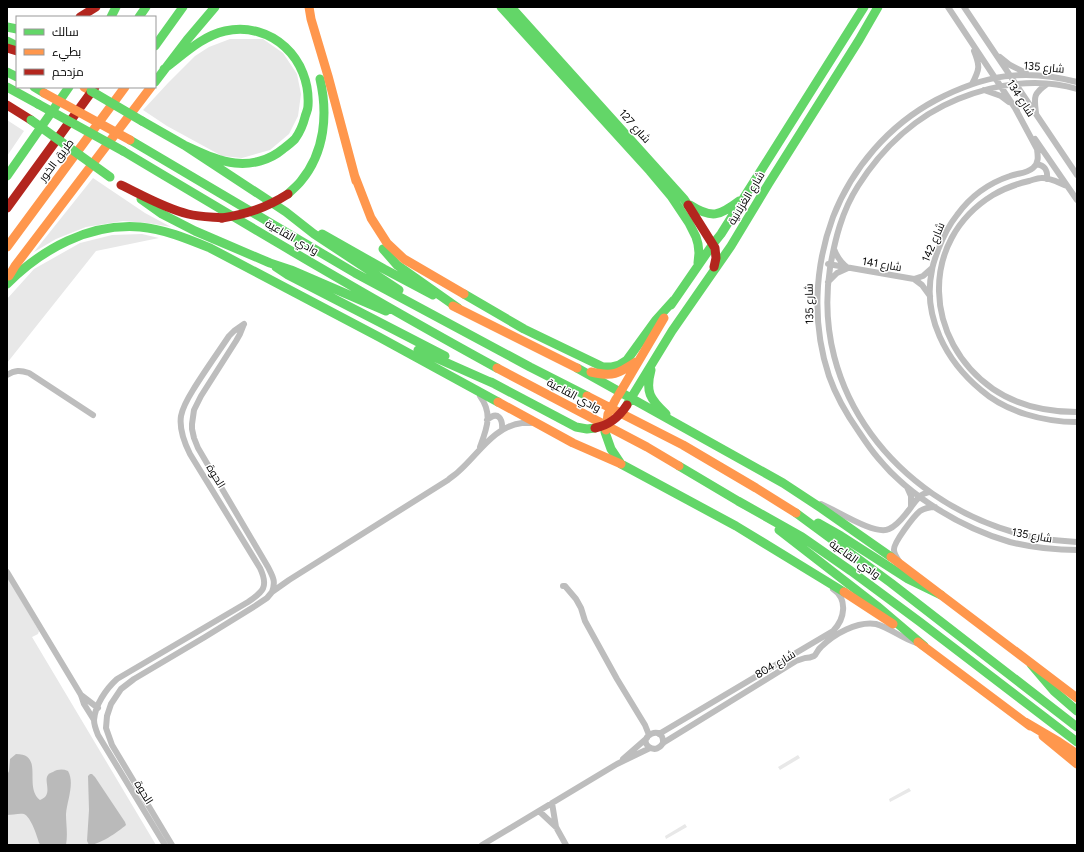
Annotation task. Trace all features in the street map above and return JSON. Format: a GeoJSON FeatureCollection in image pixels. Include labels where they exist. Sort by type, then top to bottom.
{"type":"FeatureCollection","features":[{"type":"Feature","properties":{"kind":"main road"},"geometry":{"type":"LineString","coordinates":[[82,16],[96,7]]}},
{"type":"Feature","properties":{"kind":"main road"},"geometry":{"type":"LineString","coordinates":[[112,16],[116,7]]}},
{"type":"Feature","properties":{"kind":"main road"},"geometry":{"type":"LineString","coordinates":[[140,16],[146,7]]}},
{"type":"Feature","properties":{"kind":"main road"},"geometry":{"type":"LineString","coordinates":[[156,45],[183,7]]}},
{"type":"Feature","properties":{"kind":"main road"},"geometry":{"type":"LineString","coordinates":[[156,81],[216,7]]}},
{"type":"Feature","properties":{"kind":"main road"},"geometry":{"type":"LineString","coordinates":[[121,185],[169,208],[205,217],[222,218],[257,211],[288,194],[301,181],[312,165],[324,130],[325,117],[324,92],[303,20],[301,7]]}},
{"type":"Feature","properties":{"kind":"main road"},"geometry":{"type":"LineString","coordinates":[[309,7],[362,207],[368,223],[385,252],[397,265],[458,308]]}},
{"type":"Feature","properties":{"kind":"main road","name":"شارع 127"},"geometry":{"type":"LineString","coordinates":[[501,7],[662,186],[683,206],[713,244],[716,251],[716,258],[711,274]]}},
{"type":"Feature","properties":{"kind":"main road","name":"شارع 127"},"geometry":{"type":"LineString","coordinates":[[511,7],[672,185],[698,241],[700,252],[698,267]]}},
{"type":"Feature","properties":{"kind":"main road","name":"شارع الغزلانية"},"geometry":{"type":"LineString","coordinates":[[618,396],[674,300],[721,234],[864,7]]}},
{"type":"Feature","properties":{"kind":"main road","name":"شارع الغزلانية"},"geometry":{"type":"LineString","coordinates":[[629,402],[658,354],[731,246],[878,7]]}},
{"type":"Feature","properties":{"kind":"main road"},"geometry":{"type":"LineString","coordinates":[[164,69],[207,38],[226,31],[246,28],[267,34],[286,46],[300,63],[307,84],[308,106],[303,127],[291,143],[275,155],[256,162],[236,163],[216,158],[184,144]]}},
{"type":"Feature","properties":{"kind":"main road"},"geometry":{"type":"LineString","coordinates":[[7,41],[16,46]]}},
{"type":"Feature","properties":{"kind":"main road"},"geometry":{"type":"LineString","coordinates":[[7,72],[16,76]]}},
{"type":"Feature","properties":{"kind":"main road","name":"وادي القاعية"},"geometry":{"type":"LineString","coordinates":[[7,87],[123,151],[284,247],[426,329],[647,447],[802,537],[852,571],[1077,742]]}},
{"type":"Feature","properties":{"kind":"main road","name":"وادي القاعية"},"geometry":{"type":"LineString","coordinates":[[36,88],[130,140],[355,273],[530,367],[683,445],[756,488],[790,509],[936,617],[1077,727]]}},
{"type":"Feature","properties":{"kind":"main road"},"geometry":{"type":"LineString","coordinates":[[7,176],[68,88]]}},
{"type":"Feature","properties":{"kind":"main road"},"geometry":{"type":"LineString","coordinates":[[86,88],[184,144],[286,212],[314,234],[395,287],[433,314]]}},
{"type":"Feature","properties":{"kind":"main road","name":"طريق الخور"},"geometry":{"type":"LineString","coordinates":[[7,208],[94,88]]}},
{"type":"Feature","properties":{"kind":"main road","name":"طريق الخور"},"geometry":{"type":"LineString","coordinates":[[7,247],[124,88]]}},
{"type":"Feature","properties":{"kind":"main road"},"geometry":{"type":"LineString","coordinates":[[7,279],[150,88]]}},
{"type":"Feature","properties":{"kind":"main road"},"geometry":{"type":"LineString","coordinates":[[7,105],[31,120],[162,214],[195,231],[331,287],[426,329]]}},
{"type":"Feature","properties":{"kind":"main road"},"geometry":{"type":"LineString","coordinates":[[354,174],[371,218],[387,243],[404,258],[524,329],[603,367],[620,365],[627,360],[656,320],[674,300]]}},
{"type":"Feature","properties":{"kind":"main road"},"geometry":{"type":"LineString","coordinates":[[683,206],[714,214],[727,210],[744,198]]}},
{"type":"Feature","properties":{"kind":"main road","name":"وادي القاعية"},"geometry":{"type":"LineString","coordinates":[[286,212],[377,266],[574,367],[618,396],[681,427],[783,483],[845,524],[906,568],[1030,664],[1077,698]]}},
{"type":"Feature","properties":{"kind":"main road"},"geometry":{"type":"LineString","coordinates":[[7,284],[26,267],[61,244],[86,233],[113,228],[140,227],[176,235],[210,248],[380,336],[538,424],[574,443],[621,464],[736,526],[849,595],[923,645],[1025,722],[1077,764]]}},
{"type":"Feature","properties":{"kind":"main road","name":"وادي القاعية"},"geometry":{"type":"LineString","coordinates":[[270,263],[288,275],[403,334],[568,424],[582,428],[606,429]]}},
{"type":"Feature","properties":{"kind":"main road"},"geometry":{"type":"LineString","coordinates":[[380,336],[395,340],[497,385]]}},
{"type":"Feature","properties":{"kind":"main road"},"geometry":{"type":"LineString","coordinates":[[658,354],[650,375],[648,387],[649,395],[659,408],[681,427]]}},
{"type":"Feature","properties":{"kind":"main road"},"geometry":{"type":"LineString","coordinates":[[574,367],[600,374],[614,375],[639,360]]}},
{"type":"Feature","properties":{"kind":"main road"},"geometry":{"type":"LineString","coordinates":[[618,396],[608,414],[606,429],[608,445],[621,464]]}},
{"type":"Feature","properties":{"kind":"main road"},"geometry":{"type":"LineString","coordinates":[[606,429],[629,402]]}},
{"type":"Feature","properties":{"kind":"main road"},"geometry":{"type":"LineString","coordinates":[[738,501],[793,540],[877,606],[923,645]]}},
{"type":"Feature","properties":{"kind":"main road"},"geometry":{"type":"LineString","coordinates":[[790,509],[841,536],[908,579],[941,595]]}},
{"type":"Feature","properties":{"kind":"main road"},"geometry":{"type":"LineString","coordinates":[[1030,664],[1054,691],[1077,711]]}},
{"type":"Feature","properties":{"kind":"main road"},"geometry":{"type":"LineString","coordinates":[[1025,722],[1077,754]]}},
{"type":"Feature","properties":{"kind":"main road"},"geometry":{"type":"LineString","coordinates":[[1051,743],[1077,770]]}},
{"type":"Feature","properties":{"kind":"street","name":"شارع 134"},"geometry":{"type":"LineString","coordinates":[[948,7],[1077,200]]}},
{"type":"Feature","properties":{"kind":"street","name":"شارع 134"},"geometry":{"type":"LineString","coordinates":[[964,7],[1077,175]]}},
{"type":"Feature","properties":{"kind":"street"},"geometry":{"type":"LineString","coordinates":[[970,40],[977,58],[978,67],[978,72],[972,84]]}},
{"type":"Feature","properties":{"kind":"street"},"geometry":{"type":"LineString","coordinates":[[996,55],[1010,65],[1030,74]]}},
{"type":"Feature","properties":{"kind":"street","name":"شارع 135"},"geometry":{"type":"LineString","coordinates":[[1077,82],[1030,74],[995,77],[947,94],[920,108],[893,130],[871,153],[851,180],[829,227],[817,289],[818,320],[823,353],[832,383],[844,409],[879,459],[906,486],[919,496],[953,518],[971,527],[1011,542],[1056,549],[1077,550]]}},
{"type":"Feature","properties":{"kind":"street","name":"شارع 135"},"geometry":{"type":"LineString","coordinates":[[1077,89],[1035,83],[1000,86],[984,90],[954,101],[929,114],[897,138],[881,154],[867,172],[845,210],[833,247],[828,283],[827,313],[830,341],[835,364],[843,385],[855,409],[875,439],[899,467],[929,492],[975,518],[994,526],[1024,535],[1077,542]]}},
{"type":"Feature","properties":{"kind":"street"},"geometry":{"type":"LineString","coordinates":[[1036,115],[1035,96],[1038,90],[1047,84]]}},
{"type":"Feature","properties":{"kind":"street"},"geometry":{"type":"LineString","coordinates":[[984,90],[1001,96],[1014,107],[1037,149],[1038,155],[1036,164],[1045,167],[1047,171],[1047,179]]}},
{"type":"Feature","properties":{"kind":"street","name":"شارع 142"},"geometry":{"type":"LineString","coordinates":[[1036,164],[1032,169],[1025,173],[1012,175],[992,184],[982,190],[963,207],[947,230],[940,244],[932,268],[930,296],[934,319],[942,343],[959,368],[971,382],[986,395],[1016,411],[1076,423]]}},
{"type":"Feature","properties":{"kind":"street","name":"شارع 142"},"geometry":{"type":"LineString","coordinates":[[1067,186],[1041,178],[1006,188],[987,198],[962,221],[954,234],[947,248],[941,268],[939,286],[942,317],[950,339],[977,376],[992,388],[1019,403],[1052,411],[1077,412]]}},
{"type":"Feature","properties":{"kind":"street","name":"شارع 141"},"geometry":{"type":"LineString","coordinates":[[833,247],[838,259],[848,268]]}},
{"type":"Feature","properties":{"kind":"street","name":"شارع 141"},"geometry":{"type":"LineString","coordinates":[[821,263],[914,279],[922,285],[930,296]]}},
{"type":"Feature","properties":{"kind":"street","name":"شارع 141"},"geometry":{"type":"LineString","coordinates":[[828,283],[837,273],[848,268]]}},
{"type":"Feature","properties":{"kind":"street","name":"شارع 141"},"geometry":{"type":"LineString","coordinates":[[914,279],[923,276],[932,268]]}},
{"type":"Feature","properties":{"kind":"street","name":"الحوة"},"geometry":{"type":"LineString","coordinates":[[262,590],[265,581],[260,568],[190,454],[181,430],[182,415],[185,404],[200,378],[229,336],[244,324],[236,341],[197,403],[192,429],[198,448],[268,567],[274,581],[272,592]]}},
{"type":"Feature","properties":{"kind":"street"},"geometry":{"type":"LineString","coordinates":[[229,336],[236,341]]}},
{"type":"Feature","properties":{"kind":"street"},"geometry":{"type":"LineString","coordinates":[[7,376],[17,370],[29,373],[93,415]]}},
{"type":"Feature","properties":{"kind":"street","name":"الحوة"},"geometry":{"type":"LineString","coordinates":[[476,390],[485,402],[488,413],[485,434],[479,451]]}},
{"type":"Feature","properties":{"kind":"street"},"geometry":{"type":"LineString","coordinates":[[487,420],[493,416],[500,418],[503,422],[502,430]]}},
{"type":"Feature","properties":{"kind":"street","name":"الحوة"},"geometry":{"type":"LineString","coordinates":[[172,845],[112,745],[106,728],[107,716],[115,697],[127,684],[255,606],[289,580],[448,480],[458,472],[489,440],[502,430],[521,423],[538,424]]}},
{"type":"Feature","properties":{"kind":"street"},"geometry":{"type":"LineString","coordinates":[[906,486],[911,496],[911,507]]}},
{"type":"Feature","properties":{"kind":"street"},"geometry":{"type":"LineString","coordinates":[[919,496],[929,492]]}},
{"type":"Feature","properties":{"kind":"street","name":"وادي القاعية"},"geometry":{"type":"LineString","coordinates":[[810,500],[867,526],[878,530],[886,530],[891,529],[899,522],[919,496]]}},
{"type":"Feature","properties":{"kind":"street","name":"وادي القاعية"},"geometry":{"type":"LineString","coordinates":[[906,568],[895,554],[895,544],[901,534],[920,511],[935,507]]}},
{"type":"Feature","properties":{"kind":"street"},"geometry":{"type":"LineString","coordinates":[[1069,542],[1077,536]]}},
{"type":"Feature","properties":{"kind":"street","name":"الحوة"},"geometry":{"type":"LineString","coordinates":[[7,572],[81,695],[84,704],[94,720],[95,730],[165,845]]}},
{"type":"Feature","properties":{"kind":"street","name":"شارع 804"},"geometry":{"type":"LineString","coordinates":[[657,733],[833,631],[838,626],[844,610],[841,597],[837,592],[819,580],[814,573]]}},
{"type":"Feature","properties":{"kind":"street"},"geometry":{"type":"LineString","coordinates":[[563,586],[566,586],[576,599],[581,608],[585,621],[617,679],[645,724],[648,736],[646,742],[650,748]]}},
{"type":"Feature","properties":{"kind":"street"},"geometry":{"type":"LineString","coordinates":[[94,720],[105,692],[117,679],[248,602],[262,590],[272,592]]}},
{"type":"Feature","properties":{"kind":"street","name":"شارع 804"},"geometry":{"type":"LineString","coordinates":[[663,744],[796,661],[814,656],[817,654],[820,647],[843,631],[850,628],[866,624],[876,624],[889,629],[909,641],[923,645]]}},
{"type":"Feature","properties":{"kind":"street"},"geometry":{"type":"LineString","coordinates":[[81,695],[98,708]]}},
{"type":"Feature","properties":{"kind":"street"},"geometry":{"type":"LineString","coordinates":[[482,845],[617,764],[650,748],[658,749],[661,747],[663,744],[662,738],[645,724]]}},
{"type":"Feature","properties":{"kind":"street"},"geometry":{"type":"LineString","coordinates":[[617,764],[648,736],[652,733],[657,733]]}},
{"type":"Feature","properties":{"kind":"street"},"geometry":{"type":"LineString","coordinates":[[552,803],[556,827]]}},
{"type":"Feature","properties":{"kind":"street"},"geometry":{"type":"LineString","coordinates":[[539,811],[556,827],[566,845]]}},
{"type":"Feature","properties":{"kind":"shaded area"},"geometry":{"type":"Polygon","coordinates":[[[230,39],[263,39],[283,53],[297,74],[301,94],[298,116],[289,134],[270,150],[242,158],[222,156],[167,126],[143,110],[195,56],[209,47],[230,39]]]}},
{"type":"Feature","properties":{"kind":"shaded area"},"geometry":{"type":"Polygon","coordinates":[[[7,120],[24,131],[7,156],[7,120]]]}},
{"type":"Feature","properties":{"kind":"shaded area"},"geometry":{"type":"Polygon","coordinates":[[[93,178],[145,213],[171,227],[123,221],[86,227],[56,239],[34,252],[93,178]]]}},
{"type":"Feature","properties":{"kind":"shaded area"},"geometry":{"type":"Polygon","coordinates":[[[142,234],[159,238],[96,251],[7,363],[7,299],[34,269],[80,243],[112,235],[142,234]]]}},
{"type":"Feature","properties":{"kind":"shaded area"},"geometry":{"type":"Polygon","coordinates":[[[7,576],[39,631],[38,634],[32,637],[156,845],[7,845],[7,576]]]}},
{"type":"Feature","properties":{"kind":"shaded area"},"geometry":{"type":"Polygon","coordinates":[[[16,754],[25,755],[30,759],[32,765],[33,787],[35,794],[40,800],[46,795],[48,774],[59,770],[68,771],[71,786],[66,814],[66,845],[41,845],[27,816],[24,814],[7,815],[7,775],[9,771],[10,759],[16,754]]]}},
{"type":"Feature","properties":{"kind":"shaded area"},"geometry":{"type":"Polygon","coordinates":[[[798,755],[800,758],[780,770],[778,767],[798,755]]]}},
{"type":"Feature","properties":{"kind":"shaded area"},"geometry":{"type":"Polygon","coordinates":[[[90,774],[95,777],[126,825],[103,841],[89,845],[87,841],[89,810],[88,776],[90,774]]]}},
{"type":"Feature","properties":{"kind":"shaded area"},"geometry":{"type":"Polygon","coordinates":[[[909,788],[911,791],[890,802],[889,799],[909,788]]]}},
{"type":"Feature","properties":{"kind":"shaded area"},"geometry":{"type":"Polygon","coordinates":[[[685,824],[687,827],[666,839],[665,836],[685,824]]]}},
{"type":"Feature","properties":{"kind":"traffic: fast"},"geometry":{"type":"LineString","coordinates":[[112,16],[116,7]]}},
{"type":"Feature","properties":{"kind":"traffic: fast"},"geometry":{"type":"LineString","coordinates":[[140,16],[146,7]]}},
{"type":"Feature","properties":{"kind":"traffic: fast"},"geometry":{"type":"LineString","coordinates":[[156,45],[183,7]]}},
{"type":"Feature","properties":{"kind":"traffic: fast"},"geometry":{"type":"LineString","coordinates":[[156,81],[187,40],[215,7]]}},
{"type":"Feature","properties":{"kind":"traffic: fast"},"geometry":{"type":"LineString","coordinates":[[501,7],[671,196],[689,223],[696,237],[699,253],[698,263]]}},
{"type":"Feature","properties":{"kind":"traffic: fast"},"geometry":{"type":"LineString","coordinates":[[511,7],[688,205]]}},
{"type":"Feature","properties":{"kind":"traffic: fast"},"geometry":{"type":"LineString","coordinates":[[671,305],[721,234],[864,7]]}},
{"type":"Feature","properties":{"kind":"traffic: fast"},"geometry":{"type":"LineString","coordinates":[[628,403],[672,331],[731,246],[878,7]]}},
{"type":"Feature","properties":{"kind":"traffic: fast"},"geometry":{"type":"LineString","coordinates":[[7,27],[16,29]]}},
{"type":"Feature","properties":{"kind":"traffic: fast"},"geometry":{"type":"LineString","coordinates":[[164,69],[208,37],[225,31],[242,29],[258,32],[273,38],[285,47],[295,59],[303,73],[307,89],[308,109],[302,126],[295,139],[278,153],[260,161],[248,163],[228,162],[209,156],[184,145]]}},
{"type":"Feature","properties":{"kind":"traffic: fast"},"geometry":{"type":"LineString","coordinates":[[7,41],[16,46]]}},
{"type":"Feature","properties":{"kind":"traffic: fast"},"geometry":{"type":"LineString","coordinates":[[7,72],[16,76]]}},
{"type":"Feature","properties":{"kind":"traffic: fast"},"geometry":{"type":"LineString","coordinates":[[288,194],[309,170],[320,145],[324,119],[324,106],[320,79]]}},
{"type":"Feature","properties":{"kind":"traffic: fast"},"geometry":{"type":"LineString","coordinates":[[7,87],[38,104]]}},
{"type":"Feature","properties":{"kind":"traffic: fast"},"geometry":{"type":"LineString","coordinates":[[36,88],[44,93]]}},
{"type":"Feature","properties":{"kind":"traffic: fast"},"geometry":{"type":"LineString","coordinates":[[7,176],[68,88]]}},
{"type":"Feature","properties":{"kind":"traffic: fast"},"geometry":{"type":"LineString","coordinates":[[91,91],[142,121]]}},
{"type":"Feature","properties":{"kind":"traffic: fast"},"geometry":{"type":"LineString","coordinates":[[38,104],[123,151]]}},
{"type":"Feature","properties":{"kind":"traffic: fast"},"geometry":{"type":"LineString","coordinates":[[31,120],[110,177]]}},
{"type":"Feature","properties":{"kind":"traffic: fast"},"geometry":{"type":"LineString","coordinates":[[142,121],[184,145],[286,212],[314,234],[399,290]]}},
{"type":"Feature","properties":{"kind":"traffic: fast"},"geometry":{"type":"LineString","coordinates":[[130,140],[355,273],[587,396]]}},
{"type":"Feature","properties":{"kind":"traffic: fast"},"geometry":{"type":"LineString","coordinates":[[123,151],[356,289],[497,368]]}},
{"type":"Feature","properties":{"kind":"traffic: fast"},"geometry":{"type":"LineString","coordinates":[[141,199],[162,214],[195,231],[386,311]]}},
{"type":"Feature","properties":{"kind":"traffic: fast"},"geometry":{"type":"LineString","coordinates":[[690,205],[704,212],[715,214],[721,213],[739,201]]}},
{"type":"Feature","properties":{"kind":"traffic: fast"},"geometry":{"type":"LineString","coordinates":[[7,284],[35,260],[68,241],[85,234],[103,229],[121,227],[140,227],[167,232],[210,248],[379,337],[498,402]]}},
{"type":"Feature","properties":{"kind":"traffic: fast"},"geometry":{"type":"LineString","coordinates":[[322,234],[433,295]]}},
{"type":"Feature","properties":{"kind":"traffic: fast"},"geometry":{"type":"LineString","coordinates":[[383,249],[397,265],[458,308]]}},
{"type":"Feature","properties":{"kind":"traffic: fast"},"geometry":{"type":"LineString","coordinates":[[276,267],[288,275],[445,356]]}},
{"type":"Feature","properties":{"kind":"traffic: fast"},"geometry":{"type":"LineString","coordinates":[[464,294],[524,329],[603,367],[619,365],[627,360],[656,320],[674,300]]}},
{"type":"Feature","properties":{"kind":"traffic: fast"},"geometry":{"type":"LineString","coordinates":[[418,350],[497,385]]}},
{"type":"Feature","properties":{"kind":"traffic: fast"},"geometry":{"type":"LineString","coordinates":[[577,368],[783,483],[891,557]]}},
{"type":"Feature","properties":{"kind":"traffic: fast"},"geometry":{"type":"LineString","coordinates":[[651,370],[649,378],[650,395],[656,404],[666,414]]}},
{"type":"Feature","properties":{"kind":"traffic: fast"},"geometry":{"type":"LineString","coordinates":[[491,382],[576,427],[587,429],[595,428]]}},
{"type":"Feature","properties":{"kind":"traffic: fast"},"geometry":{"type":"LineString","coordinates":[[605,432],[611,449],[621,464],[736,526],[844,592]]}},
{"type":"Feature","properties":{"kind":"traffic: fast"},"geometry":{"type":"LineString","coordinates":[[679,466],[802,537],[920,622],[1077,742]]}},
{"type":"Feature","properties":{"kind":"traffic: fast"},"geometry":{"type":"LineString","coordinates":[[796,513],[891,583],[1077,727]]}},
{"type":"Feature","properties":{"kind":"traffic: fast"},"geometry":{"type":"LineString","coordinates":[[818,523],[908,579],[941,595]]}},
{"type":"Feature","properties":{"kind":"traffic: fast"},"geometry":{"type":"LineString","coordinates":[[779,530],[877,606],[924,646]]}},
{"type":"Feature","properties":{"kind":"traffic: fast"},"geometry":{"type":"LineString","coordinates":[[1031,664],[1054,691],[1077,711]]}},
{"type":"Feature","properties":{"kind":"traffic: slow"},"geometry":{"type":"LineString","coordinates":[[309,7],[356,181]]}},
{"type":"Feature","properties":{"kind":"traffic: slow"},"geometry":{"type":"LineString","coordinates":[[86,88],[91,91]]}},
{"type":"Feature","properties":{"kind":"traffic: slow"},"geometry":{"type":"LineString","coordinates":[[7,247],[124,88]]}},
{"type":"Feature","properties":{"kind":"traffic: slow"},"geometry":{"type":"LineString","coordinates":[[9,276],[15,266],[150,88]]}},
{"type":"Feature","properties":{"kind":"traffic: slow"},"geometry":{"type":"LineString","coordinates":[[44,93],[130,140]]}},
{"type":"Feature","properties":{"kind":"traffic: slow"},"geometry":{"type":"LineString","coordinates":[[354,174],[371,218],[387,243],[404,259],[464,294]]}},
{"type":"Feature","properties":{"kind":"traffic: slow"},"geometry":{"type":"LineString","coordinates":[[453,306],[577,368]]}},
{"type":"Feature","properties":{"kind":"traffic: slow"},"geometry":{"type":"LineString","coordinates":[[618,396],[664,318]]}},
{"type":"Feature","properties":{"kind":"traffic: slow"},"geometry":{"type":"LineString","coordinates":[[591,372],[605,374],[620,372],[636,362]]}},
{"type":"Feature","properties":{"kind":"traffic: slow"},"geometry":{"type":"LineString","coordinates":[[497,368],[647,447],[679,466]]}},
{"type":"Feature","properties":{"kind":"traffic: slow"},"geometry":{"type":"LineString","coordinates":[[587,396],[683,445],[796,513]]}},
{"type":"Feature","properties":{"kind":"traffic: slow"},"geometry":{"type":"LineString","coordinates":[[606,430],[608,414],[616,399]]}},
{"type":"Feature","properties":{"kind":"traffic: slow"},"geometry":{"type":"LineString","coordinates":[[498,402],[573,443],[621,464]]}},
{"type":"Feature","properties":{"kind":"traffic: slow"},"geometry":{"type":"LineString","coordinates":[[891,557],[1077,698]]}},
{"type":"Feature","properties":{"kind":"traffic: slow"},"geometry":{"type":"LineString","coordinates":[[844,592],[893,624]]}},
{"type":"Feature","properties":{"kind":"traffic: slow"},"geometry":{"type":"LineString","coordinates":[[918,642],[1030,726]]}},
{"type":"Feature","properties":{"kind":"traffic: slow"},"geometry":{"type":"LineString","coordinates":[[1025,722],[1077,754]]}},
{"type":"Feature","properties":{"kind":"traffic: slow"},"geometry":{"type":"LineString","coordinates":[[1043,736],[1077,764]]}},
{"type":"Feature","properties":{"kind":"traffic: jam"},"geometry":{"type":"LineString","coordinates":[[82,16],[96,7]]}},
{"type":"Feature","properties":{"kind":"traffic: jam"},"geometry":{"type":"LineString","coordinates":[[7,48],[16,51]]}},
{"type":"Feature","properties":{"kind":"traffic: jam"},"geometry":{"type":"LineString","coordinates":[[7,208],[94,88]]}},
{"type":"Feature","properties":{"kind":"traffic: jam"},"geometry":{"type":"LineString","coordinates":[[7,105],[31,120]]}},
{"type":"Feature","properties":{"kind":"traffic: jam"},"geometry":{"type":"LineString","coordinates":[[121,185],[153,201],[188,214],[222,218]]}},
{"type":"Feature","properties":{"kind":"traffic: jam"},"geometry":{"type":"LineString","coordinates":[[222,218],[240,215],[256,210],[288,194]]}},
{"type":"Feature","properties":{"kind":"traffic: jam"},"geometry":{"type":"LineString","coordinates":[[688,205],[715,248],[716,258],[714,267]]}},
{"type":"Feature","properties":{"kind":"traffic: jam"},"geometry":{"type":"LineString","coordinates":[[595,428],[614,420],[627,405]]}}]}
